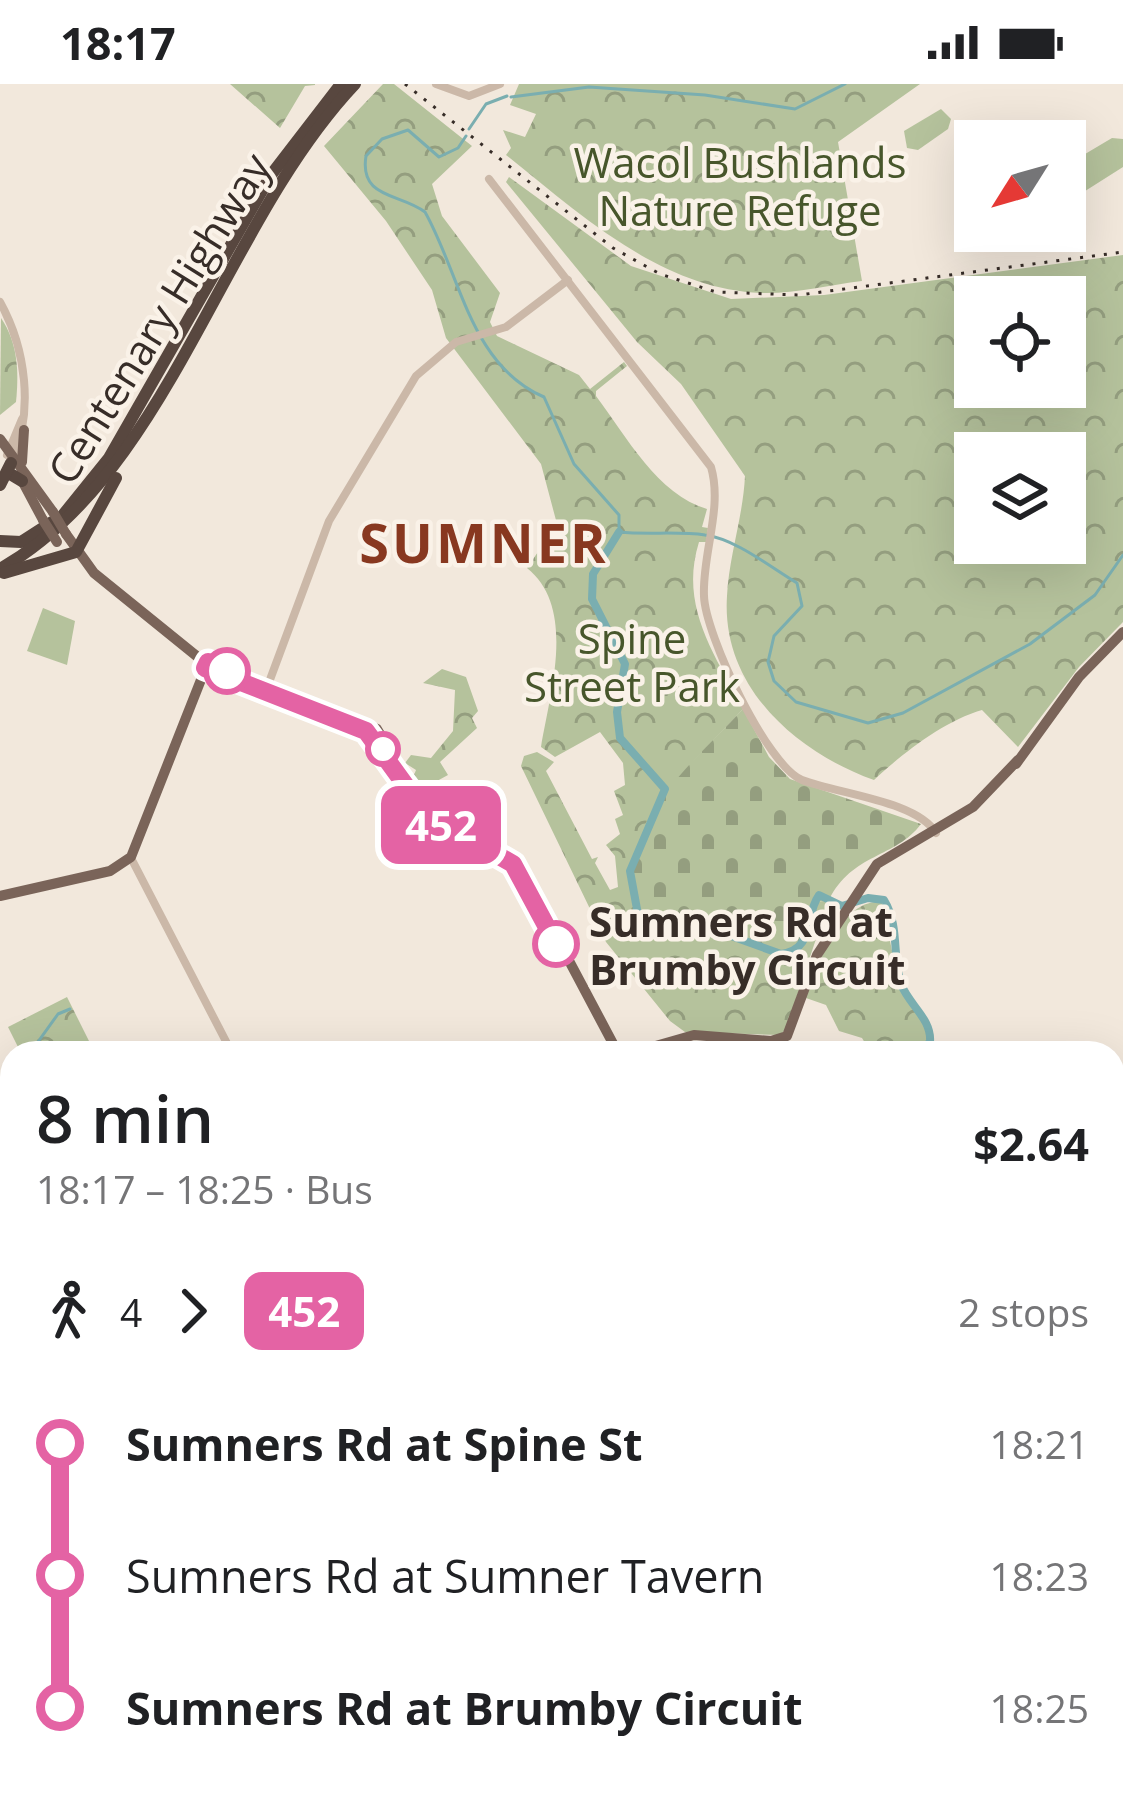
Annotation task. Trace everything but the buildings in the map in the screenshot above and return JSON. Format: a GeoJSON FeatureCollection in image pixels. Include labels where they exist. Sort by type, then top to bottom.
{"type":"FeatureCollection","features":[{"type":"Feature","properties":{"kind":"highway"},"geometry":{"type":"LineString","coordinates":[[305,127],[332,84]]}},
{"type":"Feature","properties":{"kind":"highway","name":"Centenary Highway"},"geometry":{"type":"LineString","coordinates":[[0,569],[70,508],[109,458],[261,191],[341,84]]}},
{"type":"Feature","properties":{"kind":"highway","name":"Centenary Highway"},"geometry":{"type":"LineString","coordinates":[[0,569],[41,543],[85,505],[150,407],[279,183],[332,110],[358,84]]}},
{"type":"Feature","properties":{"kind":"highway"},"geometry":{"type":"LineString","coordinates":[[0,569],[72,554],[150,407]]}},
{"type":"Feature","properties":{"kind":"highway"},"geometry":{"type":"LineString","coordinates":[[7,460],[22,481]]}},
{"type":"Feature","properties":{"kind":"highway"},"geometry":{"type":"LineString","coordinates":[[0,542],[24,541],[70,508]]}},
{"type":"Feature","properties":{"kind":"main road"},"geometry":{"type":"LineString","coordinates":[[24,430],[7,460],[72,554],[204,664],[386,737],[412,792],[430,812],[514,857],[614,1041]]}},
{"type":"Feature","properties":{"kind":"main road"},"geometry":{"type":"LineString","coordinates":[[22,481],[48,516]]}},
{"type":"Feature","properties":{"kind":"main road"},"geometry":{"type":"LineString","coordinates":[[670,1041],[782,1040],[817,956],[874,870],[886,856],[932,827],[985,804],[1079,677],[1123,632]]}},
{"type":"Feature","properties":{"kind":"main road"},"geometry":{"type":"LineString","coordinates":[[0,894],[133,863],[204,664]]}},
{"type":"Feature","properties":{"kind":"main road"},"geometry":{"type":"LineString","coordinates":[[338,716],[374,738],[406,791],[427,815],[513,864],[615,1041]]}},
{"type":"Feature","properties":{"kind":"main road"},"geometry":{"type":"LineString","coordinates":[[874,870],[932,827]]}},
{"type":"Feature","properties":{"kind":"main road"},"geometry":{"type":"LineString","coordinates":[[675,1041],[682,1038]]}},
{"type":"Feature","properties":{"kind":"street"},"geometry":{"type":"LineString","coordinates":[[436,84],[469,96],[500,84]]}},
{"type":"Feature","properties":{"kind":"street"},"geometry":{"type":"LineString","coordinates":[[489,179],[708,460],[715,485],[707,620],[777,761],[806,782],[906,810],[932,827]]}},
{"type":"Feature","properties":{"kind":"street"},"geometry":{"type":"LineString","coordinates":[[267,689],[332,515],[416,376],[465,339],[513,323],[568,280]]}},
{"type":"Feature","properties":{"kind":"street"},"geometry":{"type":"LineString","coordinates":[[0,302],[21,341],[24,430]]}},
{"type":"Feature","properties":{"kind":"street"},"geometry":{"type":"LineString","coordinates":[[7,460],[23,416]]}},
{"type":"Feature","properties":{"kind":"street"},"geometry":{"type":"LineString","coordinates":[[133,863],[226,1041]]}},
{"type":"Feature","properties":{"kind":"green space"},"geometry":{"type":"Polygon","coordinates":[[[230,84],[315,85],[305,86],[280,128],[230,84]]]}},
{"type":"Feature","properties":{"kind":"green space","name":"Spine Street Park"},"geometry":{"type":"Polygon","coordinates":[[[383,84],[394,84],[472,146],[432,184],[442,216],[500,293],[490,322],[497,336],[579,375],[590,389],[624,362],[627,366],[596,396],[658,478],[689,502],[707,509],[702,527],[708,528],[706,542],[699,542],[694,565],[696,608],[743,709],[658,805],[633,861],[630,891],[636,923],[644,928],[716,929],[786,954],[793,953],[817,902],[829,900],[780,1035],[685,1032],[670,1021],[606,942],[521,766],[524,756],[537,752],[554,762],[546,771],[592,859],[598,857],[595,863],[610,890],[618,887],[615,856],[606,845],[620,834],[615,819],[623,815],[614,791],[625,785],[623,763],[600,732],[555,757],[541,747],[554,677],[556,628],[552,605],[527,568],[557,524],[541,464],[446,338],[432,290],[386,221],[324,146],[383,84]]]}},
{"type":"Feature","properties":{"kind":"green space","name":"Wacol Bushlands Nature Refuge"},"geometry":{"type":"Polygon","coordinates":[[[519,84],[920,84],[838,142],[862,281],[761,293],[724,288],[655,263],[593,224],[506,155],[511,148],[503,130],[525,137],[536,114],[510,105],[519,84]]]}},
{"type":"Feature","properties":{"kind":"green space"},"geometry":{"type":"Polygon","coordinates":[[[941,109],[951,119],[948,129],[918,150],[907,148],[904,131],[941,109]]]}},
{"type":"Feature","properties":{"kind":"green space"},"geometry":{"type":"Polygon","coordinates":[[[1112,138],[1123,139],[1123,167],[1086,190],[1086,153],[1112,138]]]}},
{"type":"Feature","properties":{"kind":"green space"},"geometry":{"type":"Polygon","coordinates":[[[509,177],[631,266],[731,299],[824,295],[954,278],[954,408],[1086,408],[1086,276],[966,276],[1123,255],[1123,622],[1079,667],[1018,747],[982,710],[925,739],[874,780],[817,752],[791,733],[750,686],[728,629],[728,581],[745,476],[681,384],[637,342],[506,182],[509,177]]]}},
{"type":"Feature","properties":{"kind":"green space"},"geometry":{"type":"Polygon","coordinates":[[[1,318],[14,348],[17,380],[16,402],[0,415],[1,318]]]}},
{"type":"Feature","properties":{"kind":"green space"},"geometry":{"type":"Polygon","coordinates":[[[43,608],[75,621],[67,665],[27,651],[43,608]]]}},
{"type":"Feature","properties":{"kind":"green space"},"geometry":{"type":"Polygon","coordinates":[[[442,669],[466,677],[478,711],[472,718],[477,728],[440,762],[448,775],[426,787],[445,808],[437,811],[412,780],[416,770],[405,763],[411,755],[431,758],[453,731],[455,690],[423,683],[442,669]]]}},
{"type":"Feature","properties":{"kind":"green space"},"geometry":{"type":"Polygon","coordinates":[[[743,709],[769,757],[790,779],[921,824],[899,844],[850,873],[829,900],[817,902],[806,943],[793,953],[764,950],[716,929],[644,928],[631,906],[630,868],[649,817],[684,771],[743,709]]]}},
{"type":"Feature","properties":{"kind":"green space"},"geometry":{"type":"Polygon","coordinates":[[[882,902],[898,980],[929,1031],[928,1041],[864,1041],[839,1031],[826,1005],[806,998],[833,936],[854,911],[882,902]]]}},
{"type":"Feature","properties":{"kind":"green space"},"geometry":{"type":"Polygon","coordinates":[[[67,997],[89,1041],[15,1041],[8,1027],[67,997]]]}},
{"type":"Feature","properties":{"kind":"waterway"},"geometry":{"type":"LineString","coordinates":[[511,97],[589,87],[705,95],[795,109],[845,84]]}},
{"type":"Feature","properties":{"kind":"waterway"},"geometry":{"type":"LineString","coordinates":[[469,129],[486,104],[507,96]]}},
{"type":"Feature","properties":{"kind":"waterway"},"geometry":{"type":"LineString","coordinates":[[466,136],[458,148],[439,157],[408,130],[382,139],[366,156],[369,180],[375,188],[425,212],[483,341],[499,364],[544,397],[574,464],[619,515],[619,532],[717,538],[797,583],[802,606],[774,636],[768,662],[774,681],[796,702],[868,723],[903,713],[1030,644],[1095,595],[1123,555]]}},
{"type":"Feature","properties":{"kind":"waterway"},"geometry":{"type":"LineString","coordinates":[[619,532],[593,574],[592,599],[625,664],[617,712],[620,738],[665,789],[630,871],[639,920],[670,930],[709,928],[781,954],[804,939],[819,895],[842,906],[868,898],[884,900],[892,920],[901,984],[924,1019],[930,1041]]}},
{"type":"Feature","properties":{"kind":"waterway"},"geometry":{"type":"LineString","coordinates":[[39,1041],[58,1014],[70,1009]]}},
{"type":"Feature","properties":{"kind":"railway"},"geometry":{"type":"LineString","coordinates":[[405,84],[613,248],[660,274],[716,292],[799,295],[1123,252]]}},
{"type":"Feature","properties":{"kind":"bus line","name":"452"},"geometry":{"type":"LineString","coordinates":[[227,671],[208,662],[205,668],[366,731],[382,747],[410,798],[427,815],[508,858],[556,944]]}},
{"type":"Feature","properties":{"kind":"place","name":"Sumners Rd at Brumby Circuit"},"geometry":{"type":"Point","coordinates":[556,944]}},
{"type":"Feature","properties":{"kind":"district","name":"SUMNER"},"geometry":{"type":"Point","coordinates":[484,542]}}]}
